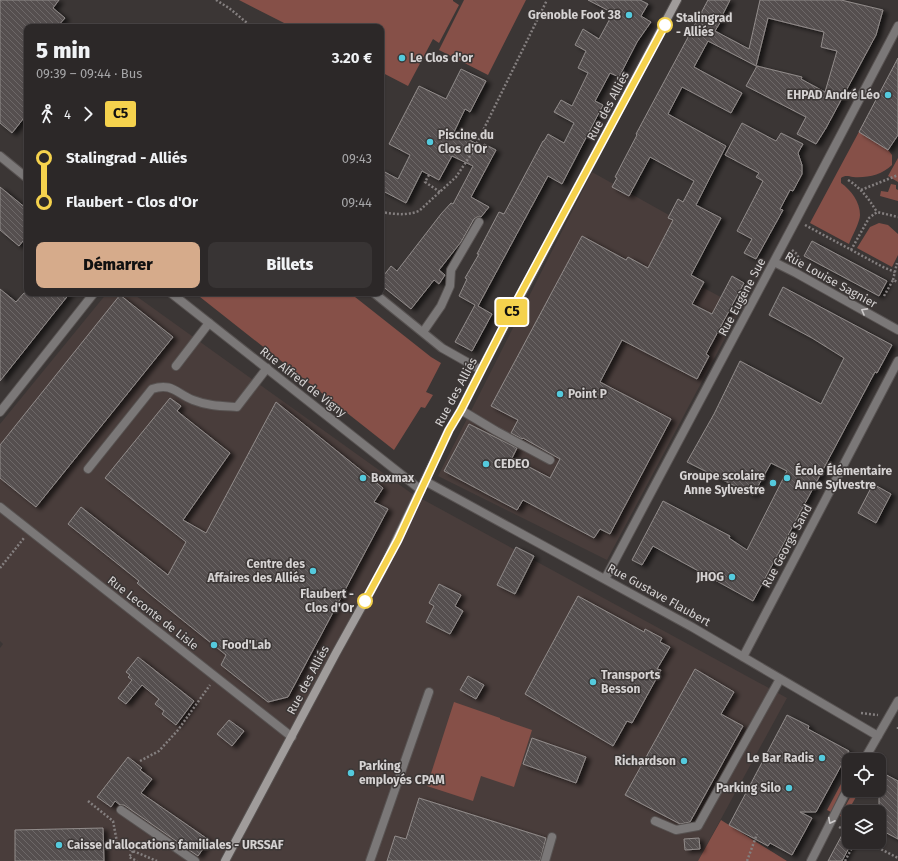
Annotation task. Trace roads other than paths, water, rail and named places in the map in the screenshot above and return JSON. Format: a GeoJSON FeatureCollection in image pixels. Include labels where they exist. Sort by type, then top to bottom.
{"type":"FeatureCollection","features":[{"type":"Feature","properties":{"kind":"main road","name":"Rue des Alliés"},"geometry":{"type":"LineString","coordinates":[[225,861],[382,570],[449,430],[461,410],[677,0]]}},
{"type":"Feature","properties":{"kind":"street","name":"Rue Eugène Sue"},"geometry":{"type":"LineString","coordinates":[[605,579],[898,26]]}},
{"type":"Feature","properties":{"kind":"street"},"geometry":{"type":"LineString","coordinates":[[0,156],[24,176]]}},
{"type":"Feature","properties":{"kind":"street"},"geometry":{"type":"LineString","coordinates":[[423,332],[441,306],[450,286],[452,270],[479,222]]}},
{"type":"Feature","properties":{"kind":"street","name":"Rue Louise Sagnier"},"geometry":{"type":"LineString","coordinates":[[774,262],[898,330]]}},
{"type":"Feature","properties":{"kind":"street"},"geometry":{"type":"LineString","coordinates":[[0,412],[92,296]]}},
{"type":"Feature","properties":{"kind":"street","name":"Rue Alfred de Vigny"},"geometry":{"type":"LineString","coordinates":[[175,296],[421,490]]}},
{"type":"Feature","properties":{"kind":"street"},"geometry":{"type":"LineString","coordinates":[[378,296],[442,348],[481,370]]}},
{"type":"Feature","properties":{"kind":"street"},"geometry":{"type":"LineString","coordinates":[[176,366],[209,323]]}},
{"type":"Feature","properties":{"kind":"street","name":"Rue George Sand"},"geometry":{"type":"LineString","coordinates":[[743,656],[898,362]]}},
{"type":"Feature","properties":{"kind":"street"},"geometry":{"type":"LineString","coordinates":[[88,469],[152,389],[161,386],[176,390],[192,400],[212,406],[238,407],[267,368]]}},
{"type":"Feature","properties":{"kind":"street"},"geometry":{"type":"LineString","coordinates":[[461,410],[550,460]]}},
{"type":"Feature","properties":{"kind":"street","name":"Rue Gustave Flaubert"},"geometry":{"type":"LineString","coordinates":[[425,481],[692,627],[878,736]]}},
{"type":"Feature","properties":{"kind":"street","name":"Rue Leconte de Lisle"},"geometry":{"type":"LineString","coordinates":[[0,507],[292,736]]}},
{"type":"Feature","properties":{"kind":"street"},"geometry":{"type":"LineString","coordinates":[[655,821],[676,830],[698,826],[780,679]]}},
{"type":"Feature","properties":{"kind":"street"},"geometry":{"type":"LineString","coordinates":[[370,861],[429,692]]}},
{"type":"Feature","properties":{"kind":"street"},"geometry":{"type":"LineString","coordinates":[[868,753],[896,711],[898,701]]}},
{"type":"Feature","properties":{"kind":"street"},"geometry":{"type":"LineString","coordinates":[[811,861],[843,797]]}},
{"type":"Feature","properties":{"kind":"street"},"geometry":{"type":"LineString","coordinates":[[121,810],[195,861]]}},
{"type":"Feature","properties":{"kind":"street"},"geometry":{"type":"LineString","coordinates":[[545,861],[552,837]]}},
{"type":"Feature","properties":{"kind":"place","name":"Grenoble Foot 38"},"geometry":{"type":"Point","coordinates":[629,15]}},
{"type":"Feature","properties":{"kind":"place","name":"Stalingrad - Alliés"},"geometry":{"type":"Point","coordinates":[665,25]}},
{"type":"Feature","properties":{"kind":"place","name":"Le Clos d'or"},"geometry":{"type":"Point","coordinates":[402,58]}},
{"type":"Feature","properties":{"kind":"place","name":"EHPAD André Léo"},"geometry":{"type":"Point","coordinates":[888,95]}},
{"type":"Feature","properties":{"kind":"place","name":"Piscine du Clos d'Or"},"geometry":{"type":"Point","coordinates":[430,142]}},
{"type":"Feature","properties":{"kind":"place","name":"Point P"},"geometry":{"type":"Point","coordinates":[560,394]}},
{"type":"Feature","properties":{"kind":"place","name":"CEDEO"},"geometry":{"type":"Point","coordinates":[486,464]}},
{"type":"Feature","properties":{"kind":"place","name":"Boxmax"},"geometry":{"type":"Point","coordinates":[363,478]}},
{"type":"Feature","properties":{"kind":"place","name":"École Élémentaire Anne Sylvestre"},"geometry":{"type":"Point","coordinates":[787,478]}},
{"type":"Feature","properties":{"kind":"place","name":"Groupe scolaire Anne Sylvestre"},"geometry":{"type":"Point","coordinates":[773,483]}},
{"type":"Feature","properties":{"kind":"place","name":"Centre des Affaires des Alliés"},"geometry":{"type":"Point","coordinates":[313,571]}},
{"type":"Feature","properties":{"kind":"place","name":"JHOG"},"geometry":{"type":"Point","coordinates":[732,577]}},
{"type":"Feature","properties":{"kind":"place","name":"Flaubert - Clos d'Or"},"geometry":{"type":"Point","coordinates":[365,601]}},
{"type":"Feature","properties":{"kind":"place","name":"Food'Lab"},"geometry":{"type":"Point","coordinates":[214,645]}},
{"type":"Feature","properties":{"kind":"place","name":"Transports Besson"},"geometry":{"type":"Point","coordinates":[593,682]}},
{"type":"Feature","properties":{"kind":"place","name":"Le Bar Radis"},"geometry":{"type":"Point","coordinates":[822,758]}},
{"type":"Feature","properties":{"kind":"place","name":"Richardson"},"geometry":{"type":"Point","coordinates":[684,761]}},
{"type":"Feature","properties":{"kind":"place","name":"Parking employés CPAM"},"geometry":{"type":"Point","coordinates":[351,773]}},
{"type":"Feature","properties":{"kind":"place","name":"Parking Silo"},"geometry":{"type":"Point","coordinates":[789,788]}},
{"type":"Feature","properties":{"kind":"place","name":"Caisse d'allocations familiales - URSSAF"},"geometry":{"type":"Point","coordinates":[59,845]}}]}
